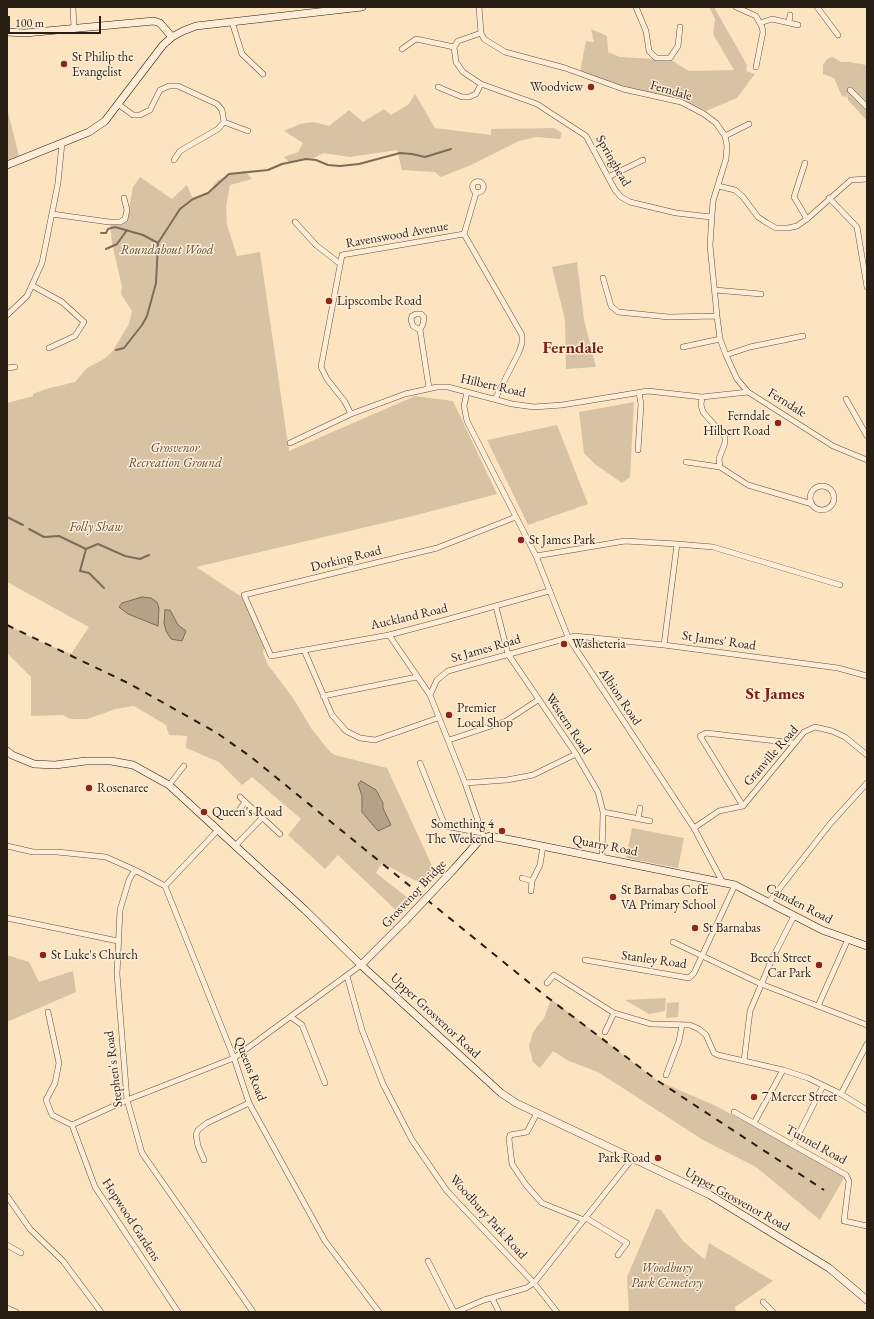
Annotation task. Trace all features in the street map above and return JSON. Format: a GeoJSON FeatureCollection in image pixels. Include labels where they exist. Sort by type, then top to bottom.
{"type":"FeatureCollection","features":[{"type":"Feature","properties":{"kind":"street"},"geometry":{"type":"LineString","coordinates":[[73,7],[74,29]]}},
{"type":"Feature","properties":{"kind":"street"},"geometry":{"type":"LineString","coordinates":[[7,164],[89,132],[105,121],[163,45],[172,37],[196,26],[331,8],[362,7]]}},
{"type":"Feature","properties":{"kind":"street"},"geometry":{"type":"LineString","coordinates":[[402,49],[416,40],[454,47],[458,41],[481,33],[479,7]]}},
{"type":"Feature","properties":{"kind":"street"},"geometry":{"type":"LineString","coordinates":[[636,7],[646,31],[649,51],[656,58],[670,58],[678,46],[680,27]]}},
{"type":"Feature","properties":{"kind":"street"},"geometry":{"type":"LineString","coordinates":[[736,7],[756,16],[760,22],[763,32],[756,67]]}},
{"type":"Feature","properties":{"kind":"street"},"geometry":{"type":"LineString","coordinates":[[817,7],[838,35]]}},
{"type":"Feature","properties":{"kind":"street"},"geometry":{"type":"LineString","coordinates":[[789,23],[790,15]]}},
{"type":"Feature","properties":{"kind":"street"},"geometry":{"type":"LineString","coordinates":[[760,22],[772,19],[798,25]]}},
{"type":"Feature","properties":{"kind":"street"},"geometry":{"type":"LineString","coordinates":[[7,32],[25,34],[154,21],[160,23],[172,37]]}},
{"type":"Feature","properties":{"kind":"street"},"geometry":{"type":"LineString","coordinates":[[232,22],[242,54],[264,74]]}},
{"type":"Feature","properties":{"kind":"street","name":"Ferndale"},"geometry":{"type":"LineString","coordinates":[[481,33],[484,39],[505,52],[565,68],[623,89],[681,102],[704,114],[716,123],[725,136],[726,159],[713,201],[710,245],[720,339],[726,355],[737,379],[748,392],[833,446],[867,460]]}},
{"type":"Feature","properties":{"kind":"street","name":"Springhead"},"geometry":{"type":"LineString","coordinates":[[454,47],[456,62],[463,72],[481,84],[537,104],[586,136],[615,190],[621,197],[630,202],[696,217],[711,217]]}},
{"type":"Feature","properties":{"kind":"street"},"geometry":{"type":"LineString","coordinates":[[438,87],[462,97],[469,97],[476,94],[481,84]]}},
{"type":"Feature","properties":{"kind":"street"},"geometry":{"type":"LineString","coordinates":[[118,104],[132,115],[140,115],[150,110],[160,90],[169,86],[178,86],[217,104],[222,110],[224,122]]}},
{"type":"Feature","properties":{"kind":"street"},"geometry":{"type":"LineString","coordinates":[[850,90],[867,107]]}},
{"type":"Feature","properties":{"kind":"street"},"geometry":{"type":"LineString","coordinates":[[224,122],[248,131]]}},
{"type":"Feature","properties":{"kind":"street"},"geometry":{"type":"LineString","coordinates":[[174,160],[180,151],[218,128],[224,122]]}},
{"type":"Feature","properties":{"kind":"street"},"geometry":{"type":"LineString","coordinates":[[725,136],[750,124]]}},
{"type":"Feature","properties":{"kind":"street"},"geometry":{"type":"LineString","coordinates":[[7,315],[27,296],[33,286],[42,263],[58,183],[62,143]]}},
{"type":"Feature","properties":{"kind":"street"},"geometry":{"type":"LineString","coordinates":[[608,177],[643,160]]}},
{"type":"Feature","properties":{"kind":"street"},"geometry":{"type":"LineString","coordinates":[[805,163],[794,197],[807,219]]}},
{"type":"Feature","properties":{"kind":"street"},"geometry":{"type":"LineString","coordinates":[[718,186],[735,190],[743,197],[758,217],[776,228],[797,226],[851,180],[867,179]]}},
{"type":"Feature","properties":{"kind":"street"},"geometry":{"type":"LineString","coordinates":[[464,234],[476,192]]}},
{"type":"Feature","properties":{"kind":"street"},"geometry":{"type":"LineString","coordinates":[[52,214],[109,222],[120,222],[125,219],[127,210],[124,198]]}},
{"type":"Feature","properties":{"kind":"street"},"geometry":{"type":"LineString","coordinates":[[830,198],[857,227],[867,287]]}},
{"type":"Feature","properties":{"kind":"street"},"geometry":{"type":"LineString","coordinates":[[296,222],[316,245],[339,264]]}},
{"type":"Feature","properties":{"kind":"street","name":"Ravenswood Avenue"},"geometry":{"type":"LineString","coordinates":[[351,414],[345,402],[327,379],[321,367],[339,264],[342,255],[464,234],[522,335],[522,343],[519,352],[495,399]]}},
{"type":"Feature","properties":{"kind":"street"},"geometry":{"type":"LineString","coordinates":[[603,278],[611,306],[618,312],[669,317],[717,316]]}},
{"type":"Feature","properties":{"kind":"street"},"geometry":{"type":"LineString","coordinates":[[33,286],[62,302],[84,322],[75,336],[49,348]]}},
{"type":"Feature","properties":{"kind":"street"},"geometry":{"type":"LineString","coordinates":[[715,290],[761,294]]}},
{"type":"Feature","properties":{"kind":"street"},"geometry":{"type":"LineString","coordinates":[[420,330],[429,388]]}},
{"type":"Feature","properties":{"kind":"street"},"geometry":{"type":"LineString","coordinates":[[726,355],[750,347],[803,336]]}},
{"type":"Feature","properties":{"kind":"street"},"geometry":{"type":"LineString","coordinates":[[683,347],[720,339]]}},
{"type":"Feature","properties":{"kind":"street"},"geometry":{"type":"LineString","coordinates":[[7,368],[15,366]]}},
{"type":"Feature","properties":{"kind":"street","name":"Hilbert Road"},"geometry":{"type":"LineString","coordinates":[[290,443],[351,414],[405,394],[429,388],[448,386],[512,404],[534,406],[562,405],[648,391],[702,397],[748,392]]}},
{"type":"Feature","properties":{"kind":"street","name":"Albion Road"},"geometry":{"type":"LineString","coordinates":[[467,392],[464,406],[467,421],[536,556],[568,637],[694,828],[722,881]]}},
{"type":"Feature","properties":{"kind":"street"},"geometry":{"type":"LineString","coordinates":[[638,450],[641,404],[639,393]]}},
{"type":"Feature","properties":{"kind":"street"},"geometry":{"type":"LineString","coordinates":[[702,397],[703,412],[725,437],[725,443],[719,459],[720,467]]}},
{"type":"Feature","properties":{"kind":"street"},"geometry":{"type":"LineString","coordinates":[[846,399],[867,436]]}},
{"type":"Feature","properties":{"kind":"street"},"geometry":{"type":"LineString","coordinates":[[686,462],[720,467],[748,484],[812,504],[818,510],[830,508],[834,501],[834,493],[824,486],[817,487],[811,493],[812,504]]}},
{"type":"Feature","properties":{"kind":"street","name":"Dorking Road"},"geometry":{"type":"LineString","coordinates":[[271,656],[244,595],[437,548],[516,517]]}},
{"type":"Feature","properties":{"kind":"street"},"geometry":{"type":"LineString","coordinates":[[536,556],[625,541],[713,547],[840,585]]}},
{"type":"Feature","properties":{"kind":"street"},"geometry":{"type":"LineString","coordinates":[[664,645],[677,544]]}},
{"type":"Feature","properties":{"kind":"street","name":"Auckland Road"},"geometry":{"type":"LineString","coordinates":[[271,656],[388,635],[496,607],[549,591]]}},
{"type":"Feature","properties":{"kind":"street","name":"Western Road"},"geometry":{"type":"LineString","coordinates":[[496,607],[508,654],[576,754],[598,792],[603,812],[602,858]]}},
{"type":"Feature","properties":{"kind":"street"},"geometry":{"type":"LineString","coordinates":[[388,635],[430,694],[438,718],[449,740],[483,836]]}},
{"type":"Feature","properties":{"kind":"street","name":"St James' Road"},"geometry":{"type":"LineString","coordinates":[[568,637],[575,636],[664,645],[839,668],[867,676]]}},
{"type":"Feature","properties":{"kind":"street","name":"St James Road"},"geometry":{"type":"LineString","coordinates":[[430,694],[437,680],[448,671],[568,637]]}},
{"type":"Feature","properties":{"kind":"street"},"geometry":{"type":"LineString","coordinates":[[304,650],[323,696],[336,721],[346,731],[366,739],[382,738],[438,718]]}},
{"type":"Feature","properties":{"kind":"street"},"geometry":{"type":"LineString","coordinates":[[323,696],[417,677]]}},
{"type":"Feature","properties":{"kind":"street"},"geometry":{"type":"LineString","coordinates":[[449,740],[506,721],[538,700]]}},
{"type":"Feature","properties":{"kind":"street","name":"Granville Road"},"geometry":{"type":"LineString","coordinates":[[694,828],[719,811],[743,806],[804,732],[815,728],[832,732],[845,737],[867,755]]}},
{"type":"Feature","properties":{"kind":"street"},"geometry":{"type":"LineString","coordinates":[[743,806],[700,736],[706,733],[794,743]]}},
{"type":"Feature","properties":{"kind":"street","name":"Upper Grosvenor Road"},"geometry":{"type":"LineString","coordinates":[[7,751],[12,755],[34,764],[55,765],[86,761],[105,761],[133,765],[169,785],[217,831],[236,846],[305,910],[361,965],[501,1093],[516,1104],[710,1195],[829,1268],[867,1300]]}},
{"type":"Feature","properties":{"kind":"street"},"geometry":{"type":"LineString","coordinates":[[465,783],[507,780],[533,774],[576,754]]}},
{"type":"Feature","properties":{"kind":"street"},"geometry":{"type":"LineString","coordinates":[[420,763],[445,826],[483,836]]}},
{"type":"Feature","properties":{"kind":"street"},"geometry":{"type":"LineString","coordinates":[[169,785],[184,766]]}},
{"type":"Feature","properties":{"kind":"street"},"geometry":{"type":"LineString","coordinates":[[769,902],[830,824],[867,783]]}},
{"type":"Feature","properties":{"kind":"street"},"geometry":{"type":"LineString","coordinates":[[240,797],[280,834]]}},
{"type":"Feature","properties":{"kind":"street"},"geometry":{"type":"LineString","coordinates":[[240,809],[246,802]]}},
{"type":"Feature","properties":{"kind":"street"},"geometry":{"type":"LineString","coordinates":[[638,818],[640,808]]}},
{"type":"Feature","properties":{"kind":"street"},"geometry":{"type":"LineString","coordinates":[[603,812],[650,821]]}},
{"type":"Feature","properties":{"kind":"street"},"geometry":{"type":"LineString","coordinates":[[236,846],[262,818]]}},
{"type":"Feature","properties":{"kind":"street"},"geometry":{"type":"LineString","coordinates":[[7,846],[33,852],[57,852],[106,857],[165,886],[217,831]]}},
{"type":"Feature","properties":{"kind":"street","name":"Quarry Road"},"geometry":{"type":"LineString","coordinates":[[483,836],[490,836],[722,881]]}},
{"type":"Feature","properties":{"kind":"street","name":"Grosvenor Bridge"},"geometry":{"type":"LineString","coordinates":[[361,965],[405,921],[483,836]]}},
{"type":"Feature","properties":{"kind":"street"},"geometry":{"type":"LineString","coordinates":[[531,891],[532,881],[538,872],[543,846]]}},
{"type":"Feature","properties":{"kind":"street","name":"Stephen's Road"},"geometry":{"type":"LineString","coordinates":[[137,871],[133,873],[129,880],[120,910],[116,974],[127,1100],[142,1153],[253,1312]]}},
{"type":"Feature","properties":{"kind":"street"},"geometry":{"type":"LineString","coordinates":[[522,878],[532,881]]}},
{"type":"Feature","properties":{"kind":"street","name":"Camden Road"},"geometry":{"type":"LineString","coordinates":[[722,881],[735,885],[822,930],[866,944]]}},
{"type":"Feature","properties":{"kind":"street","name":"Stanley Road"},"geometry":{"type":"LineString","coordinates":[[585,960],[689,978],[694,973],[735,885]]}},
{"type":"Feature","properties":{"kind":"street","name":"Queens Road"},"geometry":{"type":"LineString","coordinates":[[165,886],[234,1058],[249,1103],[325,1241],[379,1312]]}},
{"type":"Feature","properties":{"kind":"street"},"geometry":{"type":"LineString","coordinates":[[744,1061],[750,1011],[794,916]]}},
{"type":"Feature","properties":{"kind":"street"},"geometry":{"type":"LineString","coordinates":[[7,918],[118,941]]}},
{"type":"Feature","properties":{"kind":"street"},"geometry":{"type":"LineString","coordinates":[[818,1006],[848,939]]}},
{"type":"Feature","properties":{"kind":"street"},"geometry":{"type":"LineString","coordinates":[[673,942],[762,984],[867,1025]]}},
{"type":"Feature","properties":{"kind":"street"},"geometry":{"type":"LineString","coordinates":[[48,1012],[59,1064],[56,1083],[46,1100],[52,1115],[72,1125],[127,1100],[234,1058],[361,965]]}},
{"type":"Feature","properties":{"kind":"street"},"geometry":{"type":"LineString","coordinates":[[547,983],[554,975],[614,1013],[651,1024],[690,1025],[699,1028],[706,1035],[714,1053],[724,1057],[783,1070],[841,1094],[867,1110]]}},
{"type":"Feature","properties":{"kind":"street","name":"Woodbury Park Road"},"geometry":{"type":"LineString","coordinates":[[347,976],[362,1030],[382,1080],[412,1140],[447,1191],[534,1283],[557,1312]]}},
{"type":"Feature","properties":{"kind":"street"},"geometry":{"type":"LineString","coordinates":[[605,1032],[614,1013]]}},
{"type":"Feature","properties":{"kind":"street"},"geometry":{"type":"LineString","coordinates":[[291,1017],[302,1025],[325,1083]]}},
{"type":"Feature","properties":{"kind":"street"},"geometry":{"type":"LineString","coordinates":[[666,1075],[682,1025]]}},
{"type":"Feature","properties":{"kind":"street"},"geometry":{"type":"LineString","coordinates":[[841,1094],[867,1044]]}},
{"type":"Feature","properties":{"kind":"street"},"geometry":{"type":"LineString","coordinates":[[754,1123],[783,1070]]}},
{"type":"Feature","properties":{"kind":"street"},"geometry":{"type":"LineString","coordinates":[[793,1145],[823,1086]]}},
{"type":"Feature","properties":{"kind":"street"},"geometry":{"type":"LineString","coordinates":[[204,1160],[197,1141],[196,1135],[198,1130],[206,1123],[249,1103]]}},
{"type":"Feature","properties":{"kind":"street","name":"Tunnel Road"},"geometry":{"type":"LineString","coordinates":[[734,1112],[846,1174],[849,1181],[844,1221],[867,1226]]}},
{"type":"Feature","properties":{"kind":"street"},"geometry":{"type":"LineString","coordinates":[[537,1113],[526,1132],[510,1135],[509,1139],[512,1164],[526,1185],[542,1203],[585,1219],[627,1243],[618,1255]]}},
{"type":"Feature","properties":{"kind":"street","name":"Hopwood Gardens"},"geometry":{"type":"LineString","coordinates":[[72,1125],[95,1187],[178,1312]]}},
{"type":"Feature","properties":{"kind":"street"},"geometry":{"type":"LineString","coordinates":[[428,1261],[455,1312],[492,1298],[526,1288],[534,1283],[632,1159]]}},
{"type":"Feature","properties":{"kind":"street"},"geometry":{"type":"LineString","coordinates":[[7,1196],[30,1229],[63,1261],[100,1312]]}},
{"type":"Feature","properties":{"kind":"street"},"geometry":{"type":"LineString","coordinates":[[7,1245],[21,1253]]}},
{"type":"Feature","properties":{"kind":"street"},"geometry":{"type":"LineString","coordinates":[[492,1298],[498,1312]]}},
{"type":"Feature","properties":{"kind":"street"},"geometry":{"type":"LineString","coordinates":[[763,1302],[773,1312]]}},
{"type":"Feature","properties":{"kind":"street"},"geometry":{"type":"LineString","coordinates":[[7,1308],[16,1312]]}},
{"type":"Feature","properties":{"kind":"green space"},"geometry":{"type":"Polygon","coordinates":[[[709,7],[714,7],[747,65],[746,71],[755,74],[737,98],[706,111],[679,100],[623,87],[580,72],[586,41],[594,42],[591,29],[607,36],[608,52],[620,57],[671,60],[689,71],[734,70],[713,34],[715,19],[709,7]]]}},
{"type":"Feature","properties":{"kind":"green space"},"geometry":{"type":"Polygon","coordinates":[[[833,57],[841,62],[867,65],[867,121],[848,100],[847,94],[846,97],[842,96],[834,78],[823,74],[823,65],[827,59],[833,57]]]}},
{"type":"Feature","properties":{"kind":"green space"},"geometry":{"type":"Polygon","coordinates":[[[415,94],[435,128],[491,135],[491,129],[554,128],[562,133],[560,139],[536,137],[519,141],[471,165],[441,177],[435,172],[402,170],[397,150],[350,157],[323,153],[314,158],[289,162],[284,157],[298,152],[303,143],[284,131],[300,124],[313,122],[329,126],[349,110],[363,122],[384,109],[391,115],[409,104],[415,94]]]}},
{"type":"Feature","properties":{"kind":"green space"},"geometry":{"type":"Polygon","coordinates":[[[7,108],[19,156],[7,161],[7,108]]]}},
{"type":"Feature","properties":{"kind":"green space","name":"Grosvenor Recreation Ground"},"geometry":{"type":"Polygon","coordinates":[[[245,171],[252,179],[230,185],[226,207],[227,225],[237,256],[260,252],[289,451],[415,396],[453,401],[497,494],[409,517],[196,567],[242,597],[264,647],[263,653],[268,665],[293,698],[311,728],[330,752],[335,755],[387,768],[434,870],[427,876],[422,884],[382,863],[376,873],[413,902],[401,915],[338,855],[325,869],[288,835],[301,819],[252,777],[242,785],[219,762],[186,748],[187,736],[169,735],[166,725],[134,706],[116,709],[87,719],[70,719],[63,715],[31,716],[31,677],[7,653],[7,624],[36,640],[71,654],[89,627],[7,582],[7,403],[33,396],[33,394],[46,389],[75,382],[87,368],[104,359],[112,352],[129,324],[132,311],[121,294],[122,287],[112,243],[110,224],[128,214],[133,187],[140,177],[172,199],[187,185],[193,199],[208,193],[217,181],[229,174],[245,171]]]}},
{"type":"Feature","properties":{"kind":"green space"},"geometry":{"type":"Polygon","coordinates":[[[577,262],[584,320],[596,367],[566,369],[565,320],[552,267],[577,262]]]}},
{"type":"Feature","properties":{"kind":"green space"},"geometry":{"type":"Polygon","coordinates":[[[634,402],[630,477],[622,483],[596,465],[584,453],[579,412],[634,402]]]}},
{"type":"Feature","properties":{"kind":"green space"},"geometry":{"type":"Polygon","coordinates":[[[557,425],[588,504],[528,525],[487,440],[557,425]]]}},
{"type":"Feature","properties":{"kind":"green space"},"geometry":{"type":"Polygon","coordinates":[[[632,828],[684,838],[678,868],[626,858],[632,828]]]}},
{"type":"Feature","properties":{"kind":"green space"},"geometry":{"type":"Polygon","coordinates":[[[7,955],[29,962],[39,982],[73,971],[76,992],[7,1022],[7,955]]]}},
{"type":"Feature","properties":{"kind":"green space"},"geometry":{"type":"Polygon","coordinates":[[[666,998],[665,1011],[649,1014],[625,1000],[666,998]]]}},
{"type":"Feature","properties":{"kind":"green space"},"geometry":{"type":"Polygon","coordinates":[[[551,999],[656,1080],[716,1106],[845,1176],[820,1220],[756,1167],[703,1140],[598,1072],[569,1061],[553,1051],[540,1068],[533,1062],[529,1046],[533,1032],[544,1018],[551,999]]]}},
{"type":"Feature","properties":{"kind":"green space"},"geometry":{"type":"Polygon","coordinates":[[[679,1002],[678,1017],[666,1018],[667,1003],[679,1002]]]}},
{"type":"Feature","properties":{"kind":"green space","name":"Woodbury Park Cemetery"},"geometry":{"type":"Polygon","coordinates":[[[656,1209],[661,1210],[683,1241],[705,1260],[709,1243],[773,1281],[735,1307],[736,1312],[629,1312],[627,1277],[656,1209]]]}},
{"type":"Feature","properties":{"kind":"shaded area"},"geometry":{"type":"Polygon","coordinates":[[[142,597],[151,598],[157,602],[159,608],[158,626],[128,614],[119,607],[122,603],[142,597]]]}},
{"type":"Feature","properties":{"kind":"shaded area"},"geometry":{"type":"Polygon","coordinates":[[[165,610],[170,610],[178,625],[186,631],[182,641],[171,639],[166,631],[164,623],[165,610]]]}},
{"type":"Feature","properties":{"kind":"shaded area"},"geometry":{"type":"Polygon","coordinates":[[[361,781],[376,790],[383,803],[383,808],[391,825],[378,831],[362,812],[362,796],[358,784],[361,781]]]}},
{"type":"Feature","properties":{"kind":"waterway"},"geometry":{"type":"LineString","coordinates":[[116,350],[124,348],[147,316],[156,283],[158,243],[180,209],[193,199],[208,193],[229,174],[268,170],[282,164],[306,159],[316,160],[328,165],[340,166],[359,164],[400,153],[425,157],[451,149]]}},
{"type":"Feature","properties":{"kind":"waterway"},"geometry":{"type":"LineString","coordinates":[[101,233],[106,233],[108,229],[115,227],[143,235],[158,243]]}},
{"type":"Feature","properties":{"kind":"waterway"},"geometry":{"type":"LineString","coordinates":[[106,249],[117,244],[127,230]]}},
{"type":"Feature","properties":{"kind":"waterway"},"geometry":{"type":"LineString","coordinates":[[7,517],[23,525]]}},
{"type":"Feature","properties":{"kind":"waterway"},"geometry":{"type":"LineString","coordinates":[[29,529],[44,537],[59,536],[86,549]]}},
{"type":"Feature","properties":{"kind":"waterway"},"geometry":{"type":"LineString","coordinates":[[104,588],[89,573],[80,571],[86,549],[98,544],[125,556],[140,559],[149,555]]}},
{"type":"Feature","properties":{"kind":"railway"},"geometry":{"type":"LineString","coordinates":[[7,625],[130,684],[217,733],[251,757],[543,994],[658,1081],[824,1190]]}},
{"type":"Feature","properties":{"kind":"place","name":"St Philip the Evangelist"},"geometry":{"type":"Point","coordinates":[64,64]}},
{"type":"Feature","properties":{"kind":"place","name":"Woodview"},"geometry":{"type":"Point","coordinates":[591,87]}},
{"type":"Feature","properties":{"kind":"place","name":"Lipscombe Road"},"geometry":{"type":"Point","coordinates":[329,301]}},
{"type":"Feature","properties":{"kind":"place","name":"Ferndale Hilbert Road"},"geometry":{"type":"Point","coordinates":[778,423]}},
{"type":"Feature","properties":{"kind":"place","name":"St James Park"},"geometry":{"type":"Point","coordinates":[521,540]}},
{"type":"Feature","properties":{"kind":"place","name":"Washeteria"},"geometry":{"type":"Point","coordinates":[564,644]}},
{"type":"Feature","properties":{"kind":"place","name":"Premier Local Shop"},"geometry":{"type":"Point","coordinates":[449,715]}},
{"type":"Feature","properties":{"kind":"place","name":"Rosenaree"},"geometry":{"type":"Point","coordinates":[89,788]}},
{"type":"Feature","properties":{"kind":"place","name":"Queen's Road"},"geometry":{"type":"Point","coordinates":[204,812]}},
{"type":"Feature","properties":{"kind":"place","name":"Something 4 The Weekend"},"geometry":{"type":"Point","coordinates":[502,831]}},
{"type":"Feature","properties":{"kind":"place","name":"St Barnabas CofE VA Primary School"},"geometry":{"type":"Point","coordinates":[613,897]}},
{"type":"Feature","properties":{"kind":"place","name":"St Barnabas"},"geometry":{"type":"Point","coordinates":[695,928]}},
{"type":"Feature","properties":{"kind":"place","name":"St Luke's Church"},"geometry":{"type":"Point","coordinates":[43,955]}},
{"type":"Feature","properties":{"kind":"place","name":"Beech Street Car Park"},"geometry":{"type":"Point","coordinates":[819,965]}},
{"type":"Feature","properties":{"kind":"place","name":"7 Mercer Street"},"geometry":{"type":"Point","coordinates":[754,1097]}},
{"type":"Feature","properties":{"kind":"place","name":"Park Road"},"geometry":{"type":"Point","coordinates":[658,1158]}},
{"type":"Feature","properties":{"kind":"district","name":"Ferndale"},"geometry":{"type":"Point","coordinates":[573,348]}},
{"type":"Feature","properties":{"kind":"district","name":"St James"},"geometry":{"type":"Point","coordinates":[775,694]}},
{"type":"Feature","properties":{"kind":"park label","name":"Roundabout Wood"},"geometry":{"type":"Point","coordinates":[167,250]}},
{"type":"Feature","properties":{"kind":"park label","name":"Folly Shaw"},"geometry":{"type":"Point","coordinates":[96,527]}}]}
